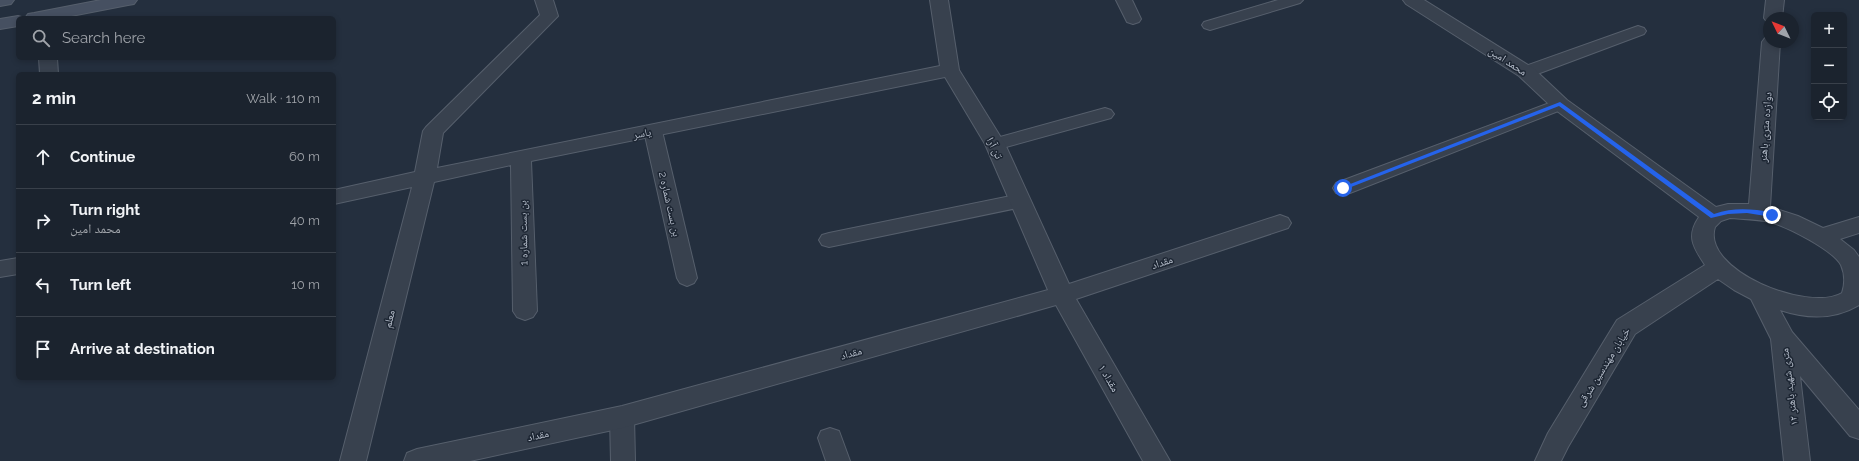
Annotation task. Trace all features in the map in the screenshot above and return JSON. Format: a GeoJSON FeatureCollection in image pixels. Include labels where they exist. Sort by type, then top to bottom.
{"type":"FeatureCollection","features":[{"type":"Feature","properties":{"kind":"main road"},"geometry":{"type":"LineString","coordinates":[[0,1],[5,0]]}},
{"type":"Feature","properties":{"kind":"main road"},"geometry":{"type":"LineString","coordinates":[[48,16],[128,0]]}},
{"type":"Feature","properties":{"kind":"main road"},"geometry":{"type":"LineString","coordinates":[[0,24],[16,21]]}},
{"type":"Feature","properties":{"kind":"street","name":"معلم"},"geometry":{"type":"LineString","coordinates":[[353,461],[425,176],[433,131],[549,16],[544,0]]}},
{"type":"Feature","properties":{"kind":"street","name":"تن آرا"},"geometry":{"type":"LineString","coordinates":[[939,0],[950,70],[995,144],[1062,295]]}},
{"type":"Feature","properties":{"kind":"street","name":"محمد امین"},"geometry":{"type":"LineString","coordinates":[[1412,0],[1526,72],[1560,104],[1713,216]]}},
{"type":"Feature","properties":{"kind":"street"},"geometry":{"type":"LineString","coordinates":[[1774,12],[1775,0]]}},
{"type":"Feature","properties":{"kind":"street","name":"دوازده متری باهنر"},"geometry":{"type":"LineString","coordinates":[[1760,213],[1771,48]]}},
{"type":"Feature","properties":{"kind":"street"},"geometry":{"type":"LineString","coordinates":[[48,60],[49,72]]}},
{"type":"Feature","properties":{"kind":"street","name":"یاسر"},"geometry":{"type":"LineString","coordinates":[[336,196],[521,156],[653,131],[950,70]]}},
{"type":"Feature","properties":{"kind":"street","name":"بن بست شماره 1"},"geometry":{"type":"LineString","coordinates":[[521,156],[525,311]]}},
{"type":"Feature","properties":{"kind":"street"},"geometry":{"type":"LineString","coordinates":[[1747,210],[1760,213],[1772,215],[1798,224],[1822,237],[1855,265],[1857,285],[1852,298],[1837,306],[1815,308],[1788,304],[1760,294],[1738,282],[1719,267],[1707,252],[1702,237],[1704,225],[1713,216],[1728,211],[1747,210]]}},
{"type":"Feature","properties":{"kind":"street","name":"مقداد"},"geometry":{"type":"LineString","coordinates":[[417,461],[622,417],[1062,295],[1280,223]]}},
{"type":"Feature","properties":{"kind":"street"},"geometry":{"type":"LineString","coordinates":[[1822,237],[1859,225]]}},
{"type":"Feature","properties":{"kind":"street"},"geometry":{"type":"LineString","coordinates":[[0,269],[16,266]]}},
{"type":"Feature","properties":{"kind":"street","name":"خیابان مهندسین شرقی"},"geometry":{"type":"LineString","coordinates":[[1548,461],[1557,441],[1626,327],[1719,267]]}},
{"type":"Feature","properties":{"kind":"street","name":"۱۲ متری شهید باهنر"},"geometry":{"type":"LineString","coordinates":[[1760,294],[1783,339],[1797,461]]}},
{"type":"Feature","properties":{"kind":"street","name":"مقداد ۱"},"geometry":{"type":"LineString","coordinates":[[1062,295],[1157,461]]}},
{"type":"Feature","properties":{"kind":"street"},"geometry":{"type":"LineString","coordinates":[[1783,339],[1859,428]]}},
{"type":"Feature","properties":{"kind":"lane"},"geometry":{"type":"LineString","coordinates":[[1124,0],[1133,20]]}},
{"type":"Feature","properties":{"kind":"lane"},"geometry":{"type":"LineString","coordinates":[[1210,25],[1295,0]]}},
{"type":"Feature","properties":{"kind":"lane"},"geometry":{"type":"LineString","coordinates":[[1526,72],[1638,31]]}},
{"type":"Feature","properties":{"kind":"lane"},"geometry":{"type":"LineString","coordinates":[[1343,188],[1560,104]]}},
{"type":"Feature","properties":{"kind":"lane"},"geometry":{"type":"LineString","coordinates":[[995,144],[1105,114]]}},
{"type":"Feature","properties":{"kind":"lane","name":"بن بست شماره 2"},"geometry":{"type":"LineString","coordinates":[[653,131],[687,278]]}},
{"type":"Feature","properties":{"kind":"lane"},"geometry":{"type":"LineString","coordinates":[[829,240],[1020,201]]}},
{"type":"Feature","properties":{"kind":"lane"},"geometry":{"type":"LineString","coordinates":[[622,417],[623,461]]}},
{"type":"Feature","properties":{"kind":"lane"},"geometry":{"type":"LineString","coordinates":[[830,438],[838,461]]}},
{"type":"Feature","properties":{"kind":"route"},"geometry":{"type":"LineString","coordinates":[[1343,188],[1560,104],[1713,216],[1728,211],[1747,210],[1772,215]]}}]}
